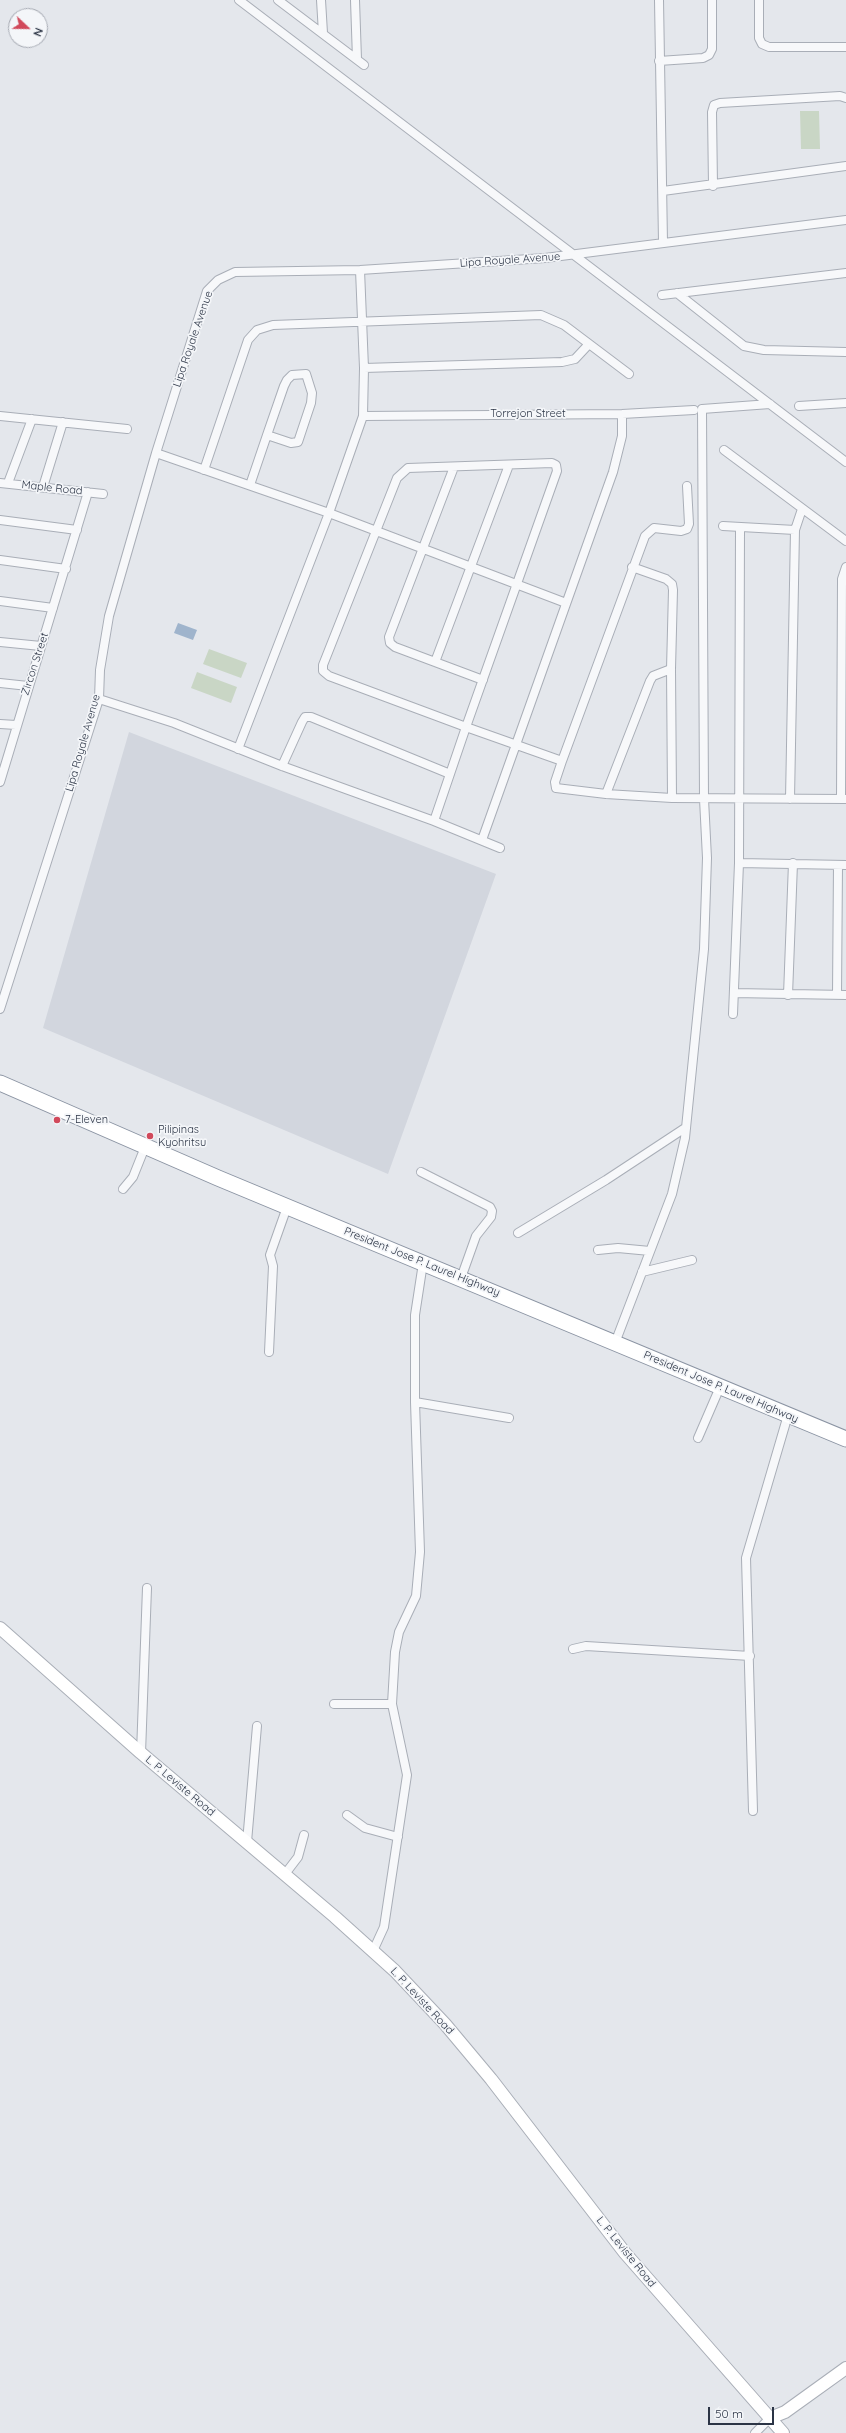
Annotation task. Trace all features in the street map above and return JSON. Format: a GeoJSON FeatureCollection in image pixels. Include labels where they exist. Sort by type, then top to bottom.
{"type":"FeatureCollection","features":[{"type":"Feature","properties":{"kind":"highway","name":"President Jose P. Laurel Highway"},"geometry":{"type":"LineString","coordinates":[[0,1083],[145,1147],[287,1207],[423,1262],[846,1439]]}},
{"type":"Feature","properties":{"kind":"main road","name":"L. P. Leviste Road"},"geometry":{"type":"LineString","coordinates":[[0,1628],[141,1753],[374,1951],[445,2024],[491,2079],[625,2253],[776,2428]]}},
{"type":"Feature","properties":{"kind":"main road"},"geometry":{"type":"LineString","coordinates":[[776,2428],[785,2412],[846,2368]]}},
{"type":"Feature","properties":{"kind":"street"},"geometry":{"type":"LineString","coordinates":[[240,0],[846,462]]}},
{"type":"Feature","properties":{"kind":"street"},"geometry":{"type":"LineString","coordinates":[[278,0],[357,59],[364,66]]}},
{"type":"Feature","properties":{"kind":"street"},"geometry":{"type":"LineString","coordinates":[[322,0],[323,33]]}},
{"type":"Feature","properties":{"kind":"street"},"geometry":{"type":"LineString","coordinates":[[354,0],[357,59]]}},
{"type":"Feature","properties":{"kind":"street"},"geometry":{"type":"LineString","coordinates":[[658,0],[663,242]]}},
{"type":"Feature","properties":{"kind":"street"},"geometry":{"type":"LineString","coordinates":[[659,61],[703,58],[709,55],[712,49],[712,0]]}},
{"type":"Feature","properties":{"kind":"street"},"geometry":{"type":"LineString","coordinates":[[759,0],[759,38],[762,44],[769,47],[846,47]]}},
{"type":"Feature","properties":{"kind":"street"},"geometry":{"type":"LineString","coordinates":[[713,186],[712,112],[714,105],[720,103],[825,97],[846,98]]}},
{"type":"Feature","properties":{"kind":"street"},"geometry":{"type":"LineString","coordinates":[[663,191],[713,186],[846,166]]}},
{"type":"Feature","properties":{"kind":"street","name":"Lipa Royale Avenue"},"geometry":{"type":"LineString","coordinates":[[0,1009],[98,699],[100,670],[109,616],[156,453],[207,291],[218,280],[235,272],[360,270],[574,255],[663,242],[846,220]]}},
{"type":"Feature","properties":{"kind":"street"},"geometry":{"type":"LineString","coordinates":[[238,749],[330,513],[363,416],[364,368],[360,270]]}},
{"type":"Feature","properties":{"kind":"street"},"geometry":{"type":"LineString","coordinates":[[662,295],[846,273]]}},
{"type":"Feature","properties":{"kind":"street"},"geometry":{"type":"LineString","coordinates":[[677,293],[744,346],[764,350],[846,352]]}},
{"type":"Feature","properties":{"kind":"street"},"geometry":{"type":"LineString","coordinates":[[204,470],[248,340],[257,330],[273,325],[361,320],[541,315],[564,325],[629,374]]}},
{"type":"Feature","properties":{"kind":"street"},"geometry":{"type":"LineString","coordinates":[[364,368],[562,362],[575,359],[589,344]]}},
{"type":"Feature","properties":{"kind":"street"},"geometry":{"type":"LineString","coordinates":[[250,485],[267,435],[287,380],[292,375],[306,374],[312,393],[311,403],[298,442],[292,443],[267,435]]}},
{"type":"Feature","properties":{"kind":"street"},"geometry":{"type":"LineString","coordinates":[[799,406],[846,403]]}},
{"type":"Feature","properties":{"kind":"street","name":"Torrejon Street"},"geometry":{"type":"LineString","coordinates":[[363,416],[622,414],[770,404]]}},
{"type":"Feature","properties":{"kind":"street"},"geometry":{"type":"LineString","coordinates":[[615,1343],[672,1194],[685,1128],[705,942],[707,858],[704,799],[698,409]]}},
{"type":"Feature","properties":{"kind":"street"},"geometry":{"type":"LineString","coordinates":[[482,840],[615,466],[622,436],[622,414]]}},
{"type":"Feature","properties":{"kind":"street"},"geometry":{"type":"LineString","coordinates":[[0,416],[127,429]]}},
{"type":"Feature","properties":{"kind":"street"},"geometry":{"type":"LineString","coordinates":[[4,483],[32,419]]}},
{"type":"Feature","properties":{"kind":"street"},"geometry":{"type":"LineString","coordinates":[[43,487],[63,422]]}},
{"type":"Feature","properties":{"kind":"street"},"geometry":{"type":"LineString","coordinates":[[724,450],[846,541]]}},
{"type":"Feature","properties":{"kind":"street"},"geometry":{"type":"LineString","coordinates":[[156,453],[330,513],[422,550],[566,603]]}},
{"type":"Feature","properties":{"kind":"street"},"geometry":{"type":"LineString","coordinates":[[434,821],[466,727],[557,471],[556,465],[552,463],[408,468],[397,478],[323,666],[323,671],[329,676],[466,727],[562,760]]}},
{"type":"Feature","properties":{"kind":"street"},"geometry":{"type":"LineString","coordinates":[[436,662],[509,465]]}},
{"type":"Feature","properties":{"kind":"street"},"geometry":{"type":"LineString","coordinates":[[454,466],[389,638],[390,643],[395,647],[483,680]]}},
{"type":"Feature","properties":{"kind":"street","name":"Maple Road"},"geometry":{"type":"LineString","coordinates":[[4,483],[103,494]]}},
{"type":"Feature","properties":{"kind":"street"},"geometry":{"type":"LineString","coordinates":[[687,486],[689,524],[687,529],[681,531],[654,528],[648,531],[632,567],[562,760],[555,782],[556,788],[606,794],[672,798],[843,799],[842,579],[846,567]]}},
{"type":"Feature","properties":{"kind":"street","name":"Zircon Street"},"geometry":{"type":"LineString","coordinates":[[0,782],[2,766],[66,569],[88,492]]}},
{"type":"Feature","properties":{"kind":"street"},"geometry":{"type":"LineString","coordinates":[[790,798],[794,530],[802,509]]}},
{"type":"Feature","properties":{"kind":"street"},"geometry":{"type":"LineString","coordinates":[[0,520],[77,530]]}},
{"type":"Feature","properties":{"kind":"street"},"geometry":{"type":"LineString","coordinates":[[723,526],[794,530]]}},
{"type":"Feature","properties":{"kind":"street"},"geometry":{"type":"LineString","coordinates":[[733,1014],[740,799],[740,527]]}},
{"type":"Feature","properties":{"kind":"street"},"geometry":{"type":"LineString","coordinates":[[0,560],[66,569]]}},
{"type":"Feature","properties":{"kind":"street"},"geometry":{"type":"LineString","coordinates":[[632,567],[666,579],[672,584],[672,798]]}},
{"type":"Feature","properties":{"kind":"street"},"geometry":{"type":"LineString","coordinates":[[0,601],[53,608]]}},
{"type":"Feature","properties":{"kind":"street"},"geometry":{"type":"LineString","coordinates":[[0,642],[41,646]]}},
{"type":"Feature","properties":{"kind":"street"},"geometry":{"type":"LineString","coordinates":[[606,794],[650,681],[653,676],[671,669]]}},
{"type":"Feature","properties":{"kind":"street"},"geometry":{"type":"LineString","coordinates":[[0,683],[28,686]]}},
{"type":"Feature","properties":{"kind":"street"},"geometry":{"type":"LineString","coordinates":[[98,699],[174,723],[282,766],[434,821],[500,848]]}},
{"type":"Feature","properties":{"kind":"street"},"geometry":{"type":"LineString","coordinates":[[282,766],[302,722],[305,718],[311,717],[450,774]]}},
{"type":"Feature","properties":{"kind":"street"},"geometry":{"type":"LineString","coordinates":[[0,724],[16,725]]}},
{"type":"Feature","properties":{"kind":"street"},"geometry":{"type":"LineString","coordinates":[[739,863],[842,865],[837,995]]}},
{"type":"Feature","properties":{"kind":"street"},"geometry":{"type":"LineString","coordinates":[[788,995],[793,863]]}},
{"type":"Feature","properties":{"kind":"street"},"geometry":{"type":"LineString","coordinates":[[734,993],[846,995]]}},
{"type":"Feature","properties":{"kind":"street"},"geometry":{"type":"LineString","coordinates":[[518,1233],[606,1180],[685,1128]]}},
{"type":"Feature","properties":{"kind":"street"},"geometry":{"type":"LineString","coordinates":[[123,1189],[133,1177],[145,1147]]}},
{"type":"Feature","properties":{"kind":"street"},"geometry":{"type":"LineString","coordinates":[[421,1172],[490,1207],[492,1210],[491,1217],[476,1236],[461,1278]]}},
{"type":"Feature","properties":{"kind":"street"},"geometry":{"type":"LineString","coordinates":[[269,1352],[273,1266],[270,1255],[287,1207]]}},
{"type":"Feature","properties":{"kind":"street"},"geometry":{"type":"LineString","coordinates":[[598,1250],[618,1248],[650,1251]]}},
{"type":"Feature","properties":{"kind":"street"},"geometry":{"type":"LineString","coordinates":[[642,1272],[692,1260]]}},
{"type":"Feature","properties":{"kind":"street"},"geometry":{"type":"LineString","coordinates":[[374,1951],[384,1927],[407,1775],[392,1704],[395,1652],[399,1632],[416,1596],[420,1552],[415,1402],[415,1315],[423,1262]]}},
{"type":"Feature","properties":{"kind":"street"},"geometry":{"type":"LineString","coordinates":[[698,1438],[720,1387]]}},
{"type":"Feature","properties":{"kind":"street"},"geometry":{"type":"LineString","coordinates":[[415,1402],[509,1418]]}},
{"type":"Feature","properties":{"kind":"street"},"geometry":{"type":"LineString","coordinates":[[753,1811],[750,1656],[746,1558],[788,1415]]}},
{"type":"Feature","properties":{"kind":"street"},"geometry":{"type":"LineString","coordinates":[[141,1753],[147,1588]]}},
{"type":"Feature","properties":{"kind":"street"},"geometry":{"type":"LineString","coordinates":[[573,1649],[586,1646],[750,1656]]}},
{"type":"Feature","properties":{"kind":"street"},"geometry":{"type":"LineString","coordinates":[[334,1704],[392,1704]]}},
{"type":"Feature","properties":{"kind":"street"},"geometry":{"type":"LineString","coordinates":[[247,1842],[257,1726]]}},
{"type":"Feature","properties":{"kind":"street"},"geometry":{"type":"LineString","coordinates":[[347,1815],[365,1828],[398,1837]]}},
{"type":"Feature","properties":{"kind":"street"},"geometry":{"type":"LineString","coordinates":[[285,1874],[296,1861],[304,1835]]}},
{"type":"Feature","properties":{"kind":"street"},"geometry":{"type":"LineString","coordinates":[[755,2433],[776,2428]]}},
{"type":"Feature","properties":{"kind":"shaded area","name":"Pilipinas Kyohritsu"},"geometry":{"type":"Polygon","coordinates":[[[129,732],[496,874],[388,1174],[43,1028],[129,732]]]}},
{"type":"Feature","properties":{"kind":"green space"},"geometry":{"type":"Polygon","coordinates":[[[800,111],[819,111],[820,149],[801,149],[800,111]]]}},
{"type":"Feature","properties":{"kind":"green space"},"geometry":{"type":"Polygon","coordinates":[[[209,649],[247,663],[241,678],[203,664],[209,649]]]}},
{"type":"Feature","properties":{"kind":"green space"},"geometry":{"type":"Polygon","coordinates":[[[197,672],[237,687],[231,703],[191,688],[197,672]]]}},
{"type":"Feature","properties":{"kind":"water"},"geometry":{"type":"Polygon","coordinates":[[[178,623],[197,630],[193,640],[174,633],[178,623]]]}},
{"type":"Feature","properties":{"kind":"place","name":"7-Eleven"},"geometry":{"type":"Point","coordinates":[57,1120]}},
{"type":"Feature","properties":{"kind":"place","name":"Pilipinas Kyohritsu"},"geometry":{"type":"Point","coordinates":[150,1136]}}]}
